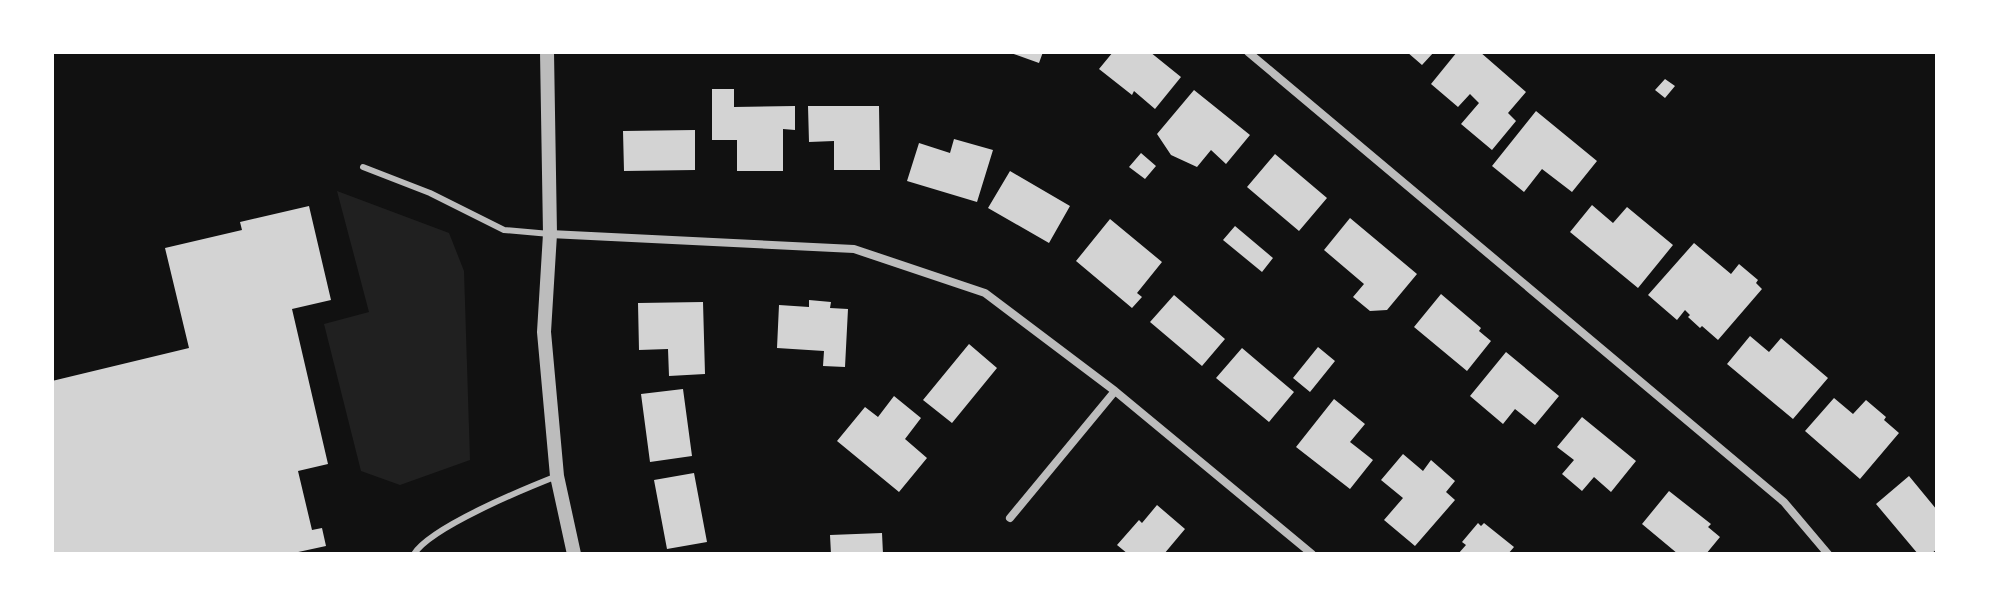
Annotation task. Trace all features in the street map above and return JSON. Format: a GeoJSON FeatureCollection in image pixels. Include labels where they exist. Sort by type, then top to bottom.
{"type":"FeatureCollection","features":[{"type":"Feature","properties":{"kind":"street"},"geometry":{"type":"LineString","coordinates":[[547,52],[550,234],[544,332],[557,476],[574,554]]}},
{"type":"Feature","properties":{"kind":"street"},"geometry":{"type":"LineString","coordinates":[[1248,52],[1784,502],[1828,554]]}},
{"type":"Feature","properties":{"kind":"street"},"geometry":{"type":"LineString","coordinates":[[550,234],[854,249],[985,293],[1115,391],[1312,554]]}},
{"type":"Feature","properties":{"kind":"street"},"geometry":{"type":"LineString","coordinates":[[1010,518],[1115,391]]}},
{"type":"Feature","properties":{"kind":"lane"},"geometry":{"type":"LineString","coordinates":[[363,167],[430,193],[504,230],[550,234]]}},
{"type":"Feature","properties":{"kind":"lane"},"geometry":{"type":"LineString","coordinates":[[414,554],[428,539],[515,492],[557,476]]}},
{"type":"Feature","properties":{"kind":"shaded area"},"geometry":{"type":"Polygon","coordinates":[[[337,191],[449,233],[464,271],[470,460],[400,485],[361,471],[324,324],[369,312],[337,191]]]}},
{"type":"Feature","properties":{"kind":"building"},"geometry":{"type":"Polygon","coordinates":[[[1008,52],[1043,52],[1039,63],[1008,52]]]}},
{"type":"Feature","properties":{"kind":"building"},"geometry":{"type":"Polygon","coordinates":[[[1113,52],[1150,52],[1181,77],[1155,109],[1134,91],[1132,95],[1099,69],[1113,52]]]}},
{"type":"Feature","properties":{"kind":"building"},"geometry":{"type":"Polygon","coordinates":[[[1407,52],[1434,52],[1422,65],[1407,52]]]}},
{"type":"Feature","properties":{"kind":"building"},"geometry":{"type":"Polygon","coordinates":[[[1457,52],[1480,52],[1526,92],[1508,113],[1516,121],[1492,150],[1461,124],[1479,103],[1470,94],[1458,107],[1431,84],[1457,52]]]}},
{"type":"Feature","properties":{"kind":"building"},"geometry":{"type":"Polygon","coordinates":[[[1665,79],[1675,86],[1665,98],[1655,90],[1665,79]]]}},
{"type":"Feature","properties":{"kind":"building"},"geometry":{"type":"Polygon","coordinates":[[[712,89],[734,89],[734,107],[795,106],[795,130],[783,129],[783,171],[737,171],[737,140],[712,140],[712,89]]]}},
{"type":"Feature","properties":{"kind":"building"},"geometry":{"type":"Polygon","coordinates":[[[1194,90],[1250,135],[1226,164],[1211,150],[1197,167],[1171,155],[1157,134],[1194,90]]]}},
{"type":"Feature","properties":{"kind":"building"},"geometry":{"type":"Polygon","coordinates":[[[808,106],[879,106],[880,170],[834,170],[834,141],[809,142],[808,106]]]}},
{"type":"Feature","properties":{"kind":"building"},"geometry":{"type":"Polygon","coordinates":[[[1536,111],[1597,161],[1572,192],[1542,169],[1524,192],[1492,166],[1536,111]]]}},
{"type":"Feature","properties":{"kind":"building"},"geometry":{"type":"Polygon","coordinates":[[[695,130],[695,170],[624,171],[623,131],[695,130]]]}},
{"type":"Feature","properties":{"kind":"building"},"geometry":{"type":"Polygon","coordinates":[[[954,139],[993,150],[977,202],[907,181],[919,143],[950,153],[954,139]]]}},
{"type":"Feature","properties":{"kind":"building"},"geometry":{"type":"Polygon","coordinates":[[[1141,153],[1156,166],[1145,179],[1129,167],[1141,153]]]}},
{"type":"Feature","properties":{"kind":"building"},"geometry":{"type":"Polygon","coordinates":[[[1275,154],[1327,198],[1299,231],[1247,187],[1275,154]]]}},
{"type":"Feature","properties":{"kind":"building"},"geometry":{"type":"Polygon","coordinates":[[[1010,171],[1070,206],[1049,243],[988,208],[1010,171]]]}},
{"type":"Feature","properties":{"kind":"building"},"geometry":{"type":"Polygon","coordinates":[[[1592,205],[1613,223],[1627,207],[1673,245],[1638,288],[1570,232],[1592,205]]]}},
{"type":"Feature","properties":{"kind":"building"},"geometry":{"type":"Polygon","coordinates":[[[309,206],[331,300],[292,309],[328,464],[298,471],[312,530],[322,528],[326,546],[289,554],[52,554],[52,381],[189,348],[165,248],[242,230],[240,222],[309,206]]]}},
{"type":"Feature","properties":{"kind":"building"},"geometry":{"type":"Polygon","coordinates":[[[1350,218],[1417,274],[1387,310],[1370,311],[1353,297],[1364,284],[1324,250],[1350,218]]]}},
{"type":"Feature","properties":{"kind":"building"},"geometry":{"type":"Polygon","coordinates":[[[1110,219],[1162,262],[1137,293],[1142,297],[1132,308],[1076,261],[1110,219]]]}},
{"type":"Feature","properties":{"kind":"building"},"geometry":{"type":"Polygon","coordinates":[[[1235,226],[1273,258],[1262,272],[1223,240],[1235,226]]]}},
{"type":"Feature","properties":{"kind":"building"},"geometry":{"type":"Polygon","coordinates":[[[1694,243],[1731,274],[1739,264],[1758,280],[1756,283],[1762,289],[1718,340],[1702,326],[1700,328],[1685,310],[1677,320],[1648,295],[1694,243]]]}},
{"type":"Feature","properties":{"kind":"building"},"geometry":{"type":"Polygon","coordinates":[[[1441,294],[1481,328],[1479,331],[1491,341],[1467,371],[1414,327],[1441,294]]]}},
{"type":"Feature","properties":{"kind":"building"},"geometry":{"type":"Polygon","coordinates":[[[1174,295],[1225,339],[1202,366],[1150,322],[1174,295]]]}},
{"type":"Feature","properties":{"kind":"building"},"geometry":{"type":"Polygon","coordinates":[[[809,300],[831,302],[830,308],[848,309],[845,367],[823,366],[824,351],[777,348],[779,305],[809,307],[809,300]]]}},
{"type":"Feature","properties":{"kind":"building"},"geometry":{"type":"Polygon","coordinates":[[[703,302],[705,374],[669,376],[668,349],[639,350],[638,303],[703,302]]]}},
{"type":"Feature","properties":{"kind":"building"},"geometry":{"type":"Polygon","coordinates":[[[1750,336],[1769,352],[1781,338],[1828,378],[1793,419],[1727,364],[1750,336]]]}},
{"type":"Feature","properties":{"kind":"building"},"geometry":{"type":"Polygon","coordinates":[[[969,344],[997,368],[952,423],[923,400],[969,344]]]}},
{"type":"Feature","properties":{"kind":"building"},"geometry":{"type":"Polygon","coordinates":[[[1318,347],[1335,361],[1310,392],[1293,378],[1318,347]]]}},
{"type":"Feature","properties":{"kind":"building"},"geometry":{"type":"Polygon","coordinates":[[[1242,348],[1294,392],[1269,422],[1216,378],[1242,348]]]}},
{"type":"Feature","properties":{"kind":"building"},"geometry":{"type":"Polygon","coordinates":[[[1506,352],[1559,396],[1535,425],[1515,409],[1503,424],[1470,396],[1506,352]]]}},
{"type":"Feature","properties":{"kind":"building"},"geometry":{"type":"Polygon","coordinates":[[[683,389],[692,456],[650,462],[641,394],[683,389]]]}},
{"type":"Feature","properties":{"kind":"building"},"geometry":{"type":"Polygon","coordinates":[[[894,396],[921,418],[905,439],[927,458],[899,492],[837,441],[865,407],[878,417],[894,396]]]}},
{"type":"Feature","properties":{"kind":"building"},"geometry":{"type":"Polygon","coordinates":[[[1834,398],[1853,414],[1866,400],[1899,433],[1860,479],[1805,431],[1834,398]]]}},
{"type":"Feature","properties":{"kind":"building"},"geometry":{"type":"Polygon","coordinates":[[[1334,399],[1365,424],[1350,442],[1373,460],[1350,489],[1296,447],[1334,399]]]}},
{"type":"Feature","properties":{"kind":"building"},"geometry":{"type":"Polygon","coordinates":[[[1582,417],[1636,461],[1611,492],[1594,477],[1582,491],[1562,474],[1574,460],[1557,447],[1582,417]]]}},
{"type":"Feature","properties":{"kind":"building"},"geometry":{"type":"Polygon","coordinates":[[[1403,454],[1423,471],[1431,460],[1455,481],[1446,492],[1455,500],[1415,546],[1384,520],[1403,498],[1381,480],[1403,454]]]}},
{"type":"Feature","properties":{"kind":"building"},"geometry":{"type":"Polygon","coordinates":[[[694,473],[707,542],[667,549],[654,480],[694,473]]]}},
{"type":"Feature","properties":{"kind":"building"},"geometry":{"type":"Polygon","coordinates":[[[1909,476],[1937,510],[1937,549],[1931,554],[1918,554],[1876,504],[1909,476]]]}},
{"type":"Feature","properties":{"kind":"building"},"geometry":{"type":"Polygon","coordinates":[[[1669,491],[1711,524],[1708,527],[1720,537],[1706,554],[1678,554],[1642,524],[1669,491]]]}},
{"type":"Feature","properties":{"kind":"building"},"geometry":{"type":"Polygon","coordinates":[[[1157,505],[1185,529],[1164,554],[1128,554],[1117,545],[1157,505]]]}},
{"type":"Feature","properties":{"kind":"building"},"geometry":{"type":"Polygon","coordinates":[[[1478,523],[1481,526],[1484,523],[1514,547],[1508,554],[1458,554],[1466,545],[1462,542],[1478,523]]]}},
{"type":"Feature","properties":{"kind":"building"},"geometry":{"type":"Polygon","coordinates":[[[882,533],[883,554],[831,554],[830,535],[882,533]]]}}]}
